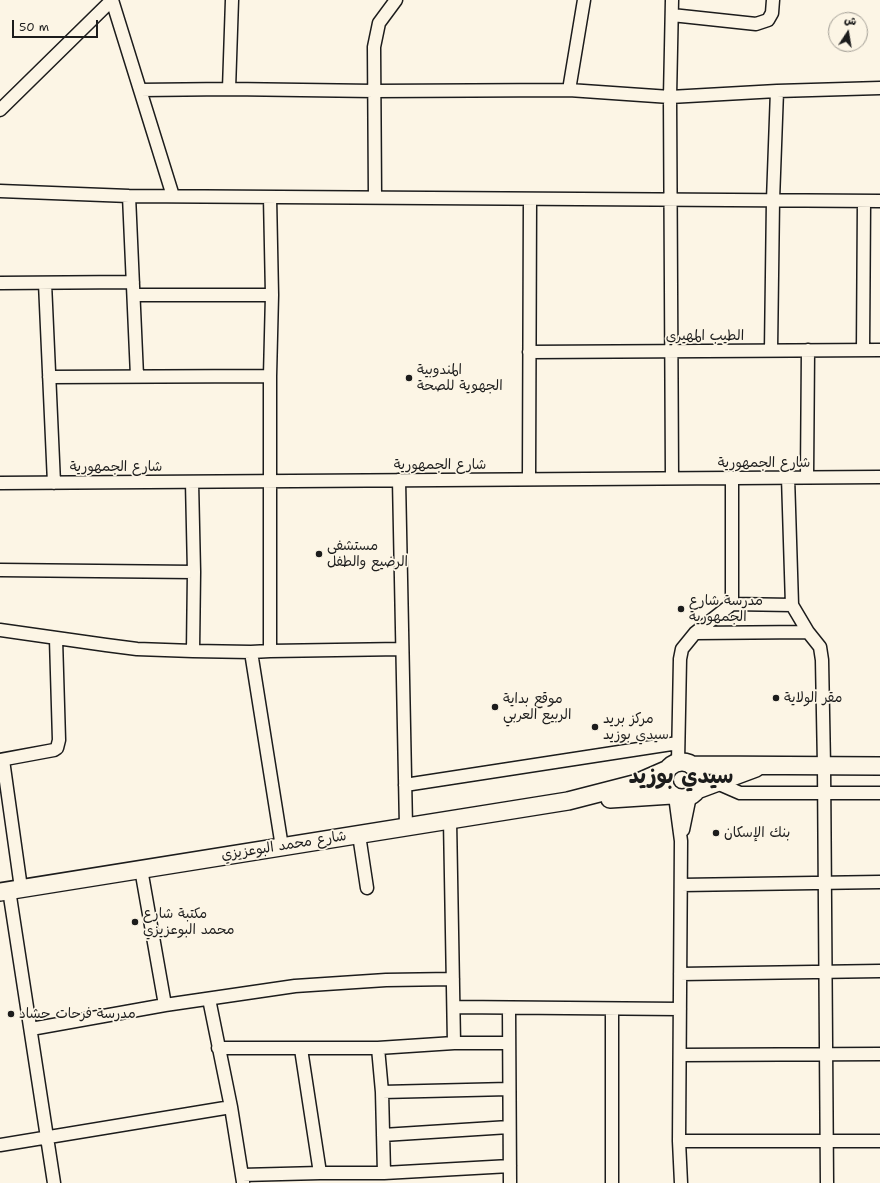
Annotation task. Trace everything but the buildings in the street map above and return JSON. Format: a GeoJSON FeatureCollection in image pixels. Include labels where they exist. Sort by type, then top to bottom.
{"type":"FeatureCollection","features":[{"type":"Feature","properties":{"kind":"main road","name":"شارع محمد البوعزيزي"},"geometry":{"type":"LineString","coordinates":[[568,801],[683,794],[766,765]]}},
{"type":"Feature","properties":{"kind":"main road"},"geometry":{"type":"LineString","coordinates":[[678,766],[696,770],[699,776],[700,783],[683,794],[667,790],[664,784],[664,777],[678,766],[880,766]]}},
{"type":"Feature","properties":{"kind":"main road","name":"شارع محمد البوعزيزي"},"geometry":{"type":"LineString","coordinates":[[10,890],[568,801],[634,784],[678,766]]}},
{"type":"Feature","properties":{"kind":"street"},"geometry":{"type":"LineString","coordinates":[[0,110],[112,0],[173,196]]}},
{"type":"Feature","properties":{"kind":"street"},"geometry":{"type":"LineString","coordinates":[[229,89],[232,0]]}},
{"type":"Feature","properties":{"kind":"street"},"geometry":{"type":"LineString","coordinates":[[375,198],[374,47],[376,31],[382,16],[396,0]]}},
{"type":"Feature","properties":{"kind":"street"},"geometry":{"type":"LineString","coordinates":[[569,90],[584,0]]}},
{"type":"Feature","properties":{"kind":"street"},"geometry":{"type":"LineString","coordinates":[[672,0],[670,97],[672,478]]}},
{"type":"Feature","properties":{"kind":"street"},"geometry":{"type":"LineString","coordinates":[[672,15],[756,24],[768,20],[772,13],[773,0]]}},
{"type":"Feature","properties":{"kind":"street"},"geometry":{"type":"LineString","coordinates":[[140,90],[569,90],[670,97],[777,91],[880,88]]}},
{"type":"Feature","properties":{"kind":"street"},"geometry":{"type":"LineString","coordinates":[[771,350],[773,200],[777,91]]}},
{"type":"Feature","properties":{"kind":"street"},"geometry":{"type":"LineString","coordinates":[[0,191],[129,196],[880,201]]}},
{"type":"Feature","properties":{"kind":"street"},"geometry":{"type":"LineString","coordinates":[[129,196],[136,376]]}},
{"type":"Feature","properties":{"kind":"street"},"geometry":{"type":"LineString","coordinates":[[270,197],[272,295],[270,376],[270,651]]}},
{"type":"Feature","properties":{"kind":"street"},"geometry":{"type":"LineString","coordinates":[[529,479],[530,199]]}},
{"type":"Feature","properties":{"kind":"street"},"geometry":{"type":"LineString","coordinates":[[862,350],[864,201]]}},
{"type":"Feature","properties":{"kind":"street"},"geometry":{"type":"LineString","coordinates":[[0,284],[133,282]]}},
{"type":"Feature","properties":{"kind":"street"},"geometry":{"type":"LineString","coordinates":[[45,283],[54,483]]}},
{"type":"Feature","properties":{"kind":"street"},"geometry":{"type":"LineString","coordinates":[[134,295],[272,295]]}},
{"type":"Feature","properties":{"kind":"street"},"geometry":{"type":"LineString","coordinates":[[807,477],[808,350]]}},
{"type":"Feature","properties":{"kind":"street","name":"الطيب المهيري"},"geometry":{"type":"LineString","coordinates":[[529,352],[880,350]]}},
{"type":"Feature","properties":{"kind":"street"},"geometry":{"type":"LineString","coordinates":[[49,377],[270,376]]}},
{"type":"Feature","properties":{"kind":"street"},"geometry":{"type":"LineString","coordinates":[[788,477],[792,605],[808,632],[820,647],[822,660],[825,793],[827,1183]]}},
{"type":"Feature","properties":{"kind":"street","name":"شارع الجمهورية"},"geometry":{"type":"LineString","coordinates":[[0,483],[880,477]]}},
{"type":"Feature","properties":{"kind":"street"},"geometry":{"type":"LineString","coordinates":[[732,478],[732,604]]}},
{"type":"Feature","properties":{"kind":"street"},"geometry":{"type":"LineString","coordinates":[[399,480],[406,827]]}},
{"type":"Feature","properties":{"kind":"street"},"geometry":{"type":"LineString","coordinates":[[192,482],[194,572],[193,651]]}},
{"type":"Feature","properties":{"kind":"street"},"geometry":{"type":"LineString","coordinates":[[0,570],[194,572]]}},
{"type":"Feature","properties":{"kind":"street"},"geometry":{"type":"LineString","coordinates":[[678,766],[680,659],[682,649],[695,633],[732,604],[792,605]]}},
{"type":"Feature","properties":{"kind":"street"},"geometry":{"type":"LineString","coordinates":[[0,630],[56,639],[137,648],[193,651],[251,652],[402,650]]}},
{"type":"Feature","properties":{"kind":"street"},"geometry":{"type":"LineString","coordinates":[[695,633],[808,632]]}},
{"type":"Feature","properties":{"kind":"street"},"geometry":{"type":"LineString","coordinates":[[54,1183],[10,890],[1,760],[54,750],[57,748],[59,728],[56,639]]}},
{"type":"Feature","properties":{"kind":"street"},"geometry":{"type":"LineString","coordinates":[[251,652],[282,847]]}},
{"type":"Feature","properties":{"kind":"street"},"geometry":{"type":"LineString","coordinates":[[405,784],[678,743]]}},
{"type":"Feature","properties":{"kind":"street"},"geometry":{"type":"LineString","coordinates":[[717,783],[740,793],[880,793]]}},
{"type":"Feature","properties":{"kind":"street"},"geometry":{"type":"LineString","coordinates":[[681,1183],[679,1141],[681,841],[683,794]]}},
{"type":"Feature","properties":{"kind":"street"},"geometry":{"type":"LineString","coordinates":[[450,820],[454,1044]]}},
{"type":"Feature","properties":{"kind":"street"},"geometry":{"type":"LineString","coordinates":[[359,834],[367,888]]}},
{"type":"Feature","properties":{"kind":"street"},"geometry":{"type":"LineString","coordinates":[[141,869],[165,1006]]}},
{"type":"Feature","properties":{"kind":"street"},"geometry":{"type":"LineString","coordinates":[[681,885],[880,882]]}},
{"type":"Feature","properties":{"kind":"street"},"geometry":{"type":"LineString","coordinates":[[680,974],[880,971]]}},
{"type":"Feature","properties":{"kind":"street"},"geometry":{"type":"LineString","coordinates":[[31,1028],[295,986],[386,980],[453,979]]}},
{"type":"Feature","properties":{"kind":"street"},"geometry":{"type":"LineString","coordinates":[[208,999],[231,1107],[243,1179],[320,1173],[384,1173],[510,1166]]}},
{"type":"Feature","properties":{"kind":"street"},"geometry":{"type":"LineString","coordinates":[[454,1007],[680,1009]]}},
{"type":"Feature","properties":{"kind":"street"},"geometry":{"type":"LineString","coordinates":[[509,1008],[510,1183]]}},
{"type":"Feature","properties":{"kind":"street"},"geometry":{"type":"LineString","coordinates":[[612,1009],[612,1183]]}},
{"type":"Feature","properties":{"kind":"street"},"geometry":{"type":"LineString","coordinates":[[218,1048],[378,1048],[509,1043]]}},
{"type":"Feature","properties":{"kind":"street"},"geometry":{"type":"LineString","coordinates":[[300,1048],[320,1173]]}},
{"type":"Feature","properties":{"kind":"street"},"geometry":{"type":"LineString","coordinates":[[378,1048],[382,1092],[384,1173]]}},
{"type":"Feature","properties":{"kind":"street"},"geometry":{"type":"LineString","coordinates":[[680,1055],[880,1054]]}},
{"type":"Feature","properties":{"kind":"street"},"geometry":{"type":"LineString","coordinates":[[382,1092],[510,1089]]}},
{"type":"Feature","properties":{"kind":"street"},"geometry":{"type":"LineString","coordinates":[[0,1145],[47,1136],[231,1107]]}},
{"type":"Feature","properties":{"kind":"street"},"geometry":{"type":"LineString","coordinates":[[383,1135],[510,1127]]}},
{"type":"Feature","properties":{"kind":"street"},"geometry":{"type":"LineString","coordinates":[[679,1141],[880,1140]]}},
{"type":"Feature","properties":{"kind":"place","name":"المندوبية الجهوية للصحة"},"geometry":{"type":"Point","coordinates":[409,378]}},
{"type":"Feature","properties":{"kind":"place","name":"مستشفى الرضيع والطفل"},"geometry":{"type":"Point","coordinates":[319,554]}},
{"type":"Feature","properties":{"kind":"place","name":"مدرسة شارع الجمهورية"},"geometry":{"type":"Point","coordinates":[681,609]}},
{"type":"Feature","properties":{"kind":"place","name":"مقر الولاية"},"geometry":{"type":"Point","coordinates":[776,698]}},
{"type":"Feature","properties":{"kind":"place","name":"موقع بداية الربيع العربي"},"geometry":{"type":"Point","coordinates":[495,707]}},
{"type":"Feature","properties":{"kind":"place","name":"مركز بريد سيدي بوزيد"},"geometry":{"type":"Point","coordinates":[595,727]}},
{"type":"Feature","properties":{"kind":"place","name":"بنك الإسكان"},"geometry":{"type":"Point","coordinates":[716,833]}},
{"type":"Feature","properties":{"kind":"place","name":"مكتبة شارع محمد البوعزيزي"},"geometry":{"type":"Point","coordinates":[135,922]}},
{"type":"Feature","properties":{"kind":"place","name":"مدرسة فرحات حشاد"},"geometry":{"type":"Point","coordinates":[11,1014]}},
{"type":"Feature","properties":{"kind":"district","name":"سيدي بوزيد"},"geometry":{"type":"Point","coordinates":[681,777]}}]}
